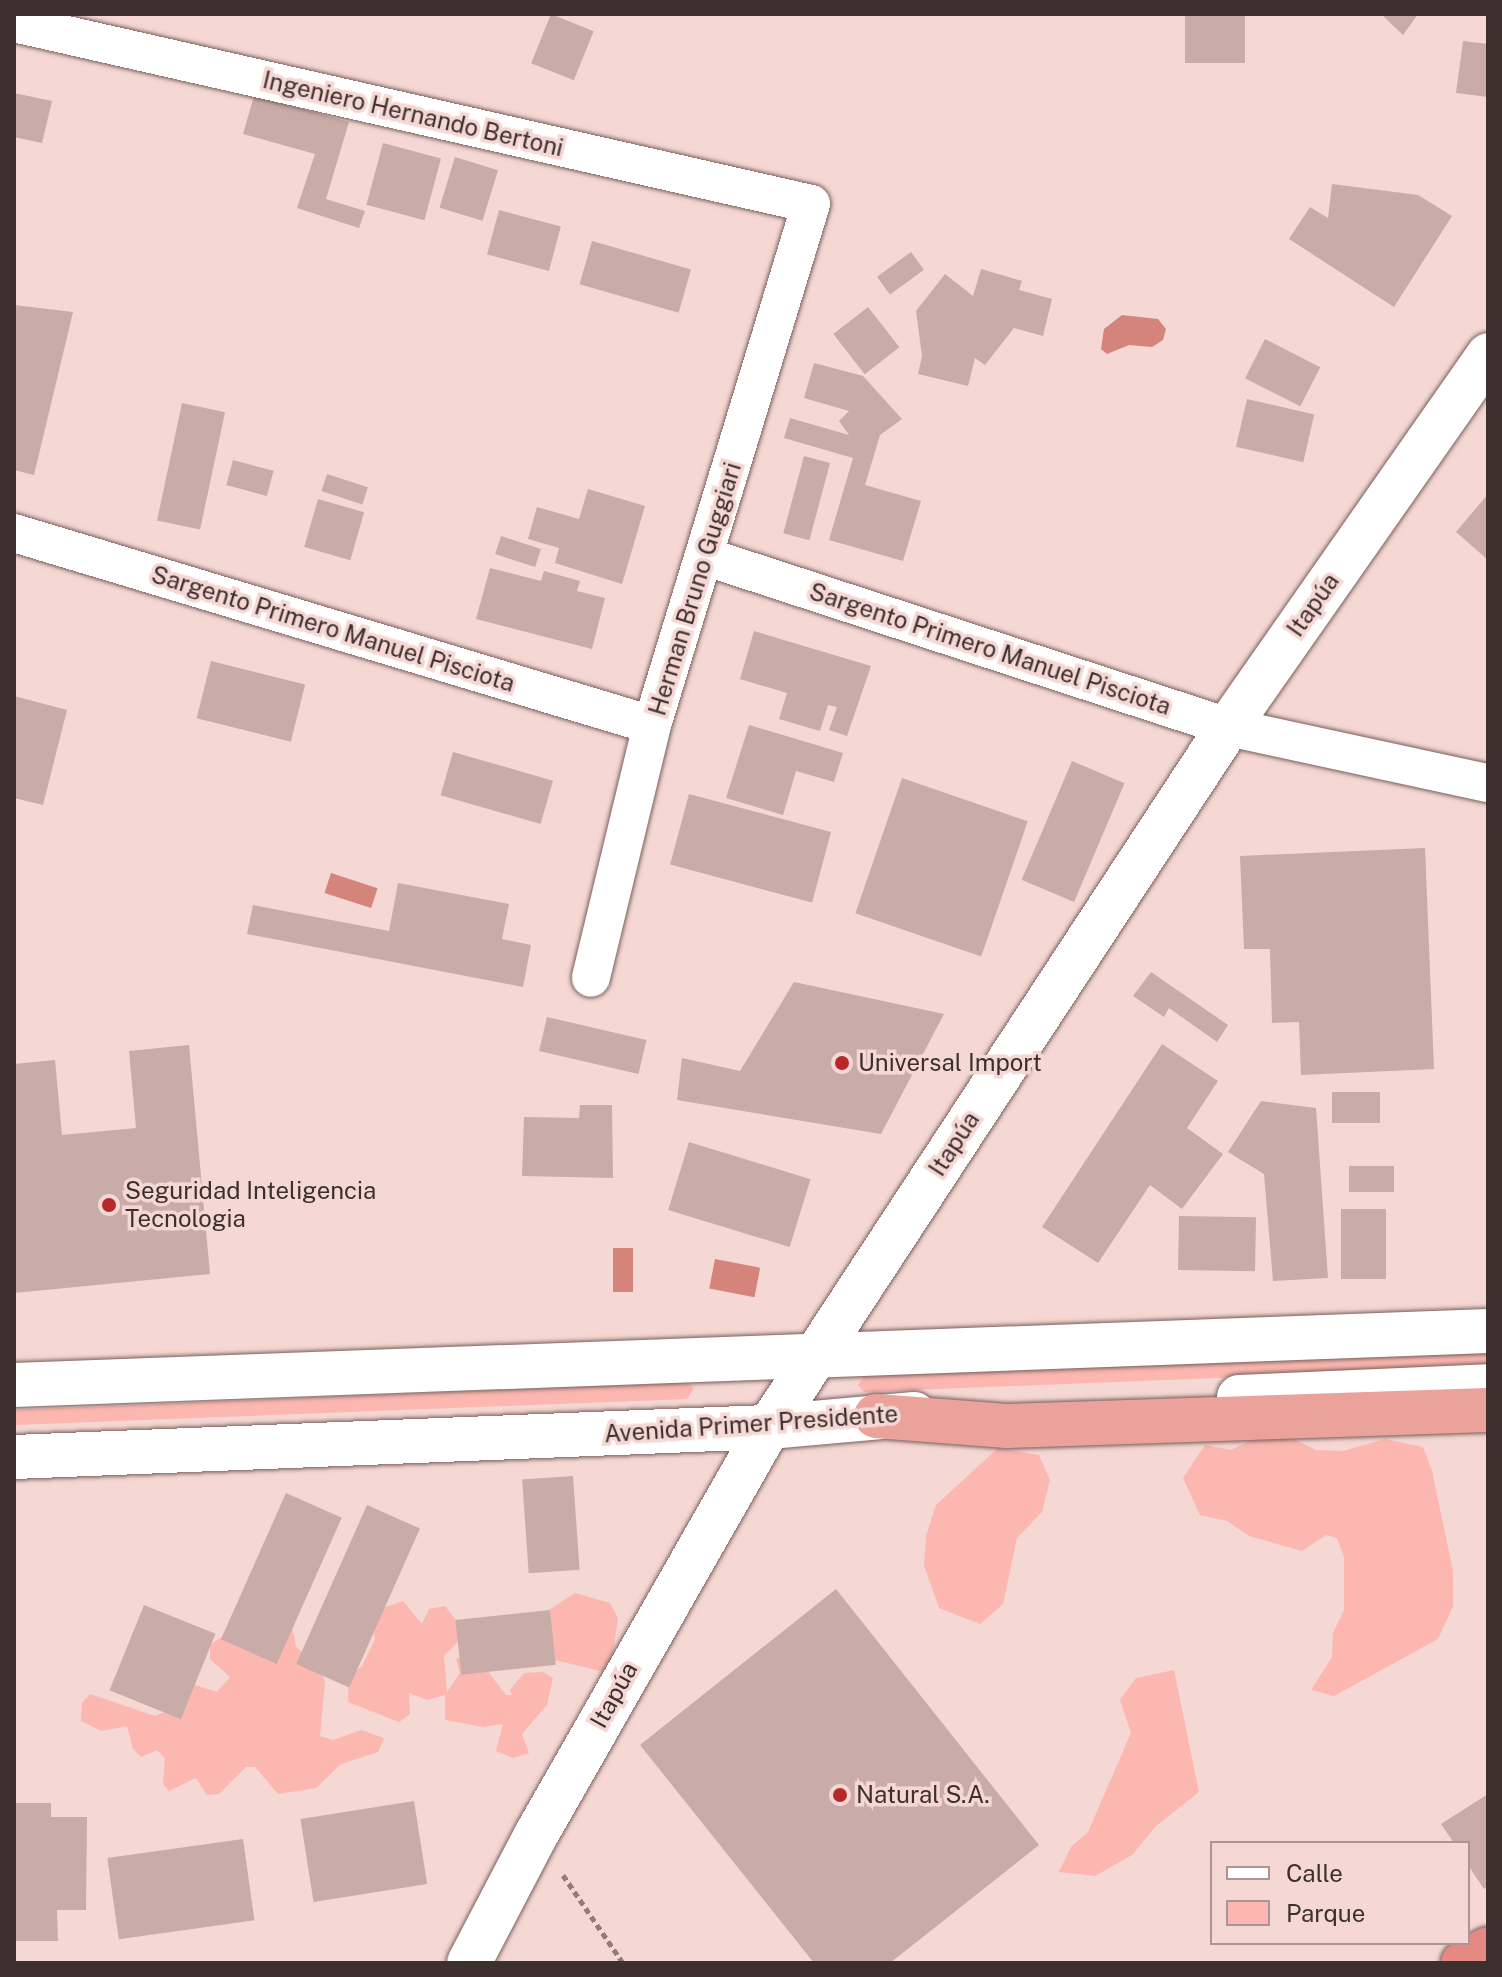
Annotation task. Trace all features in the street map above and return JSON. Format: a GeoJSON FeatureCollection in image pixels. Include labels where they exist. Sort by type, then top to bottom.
{"type":"FeatureCollection","features":[{"type":"Feature","properties":{"kind":"highway"},"geometry":{"type":"LineString","coordinates":[[876,1416],[1007,1426],[1488,1410]]}},
{"type":"Feature","properties":{"kind":"highway"},"geometry":{"type":"LineString","coordinates":[[1463,1963],[1488,1949]]}},
{"type":"Feature","properties":{"kind":"main road","name":"Itapúa"},"geometry":{"type":"LineString","coordinates":[[469,1963],[536,1835],[769,1427],[1228,727],[1488,355]]}},
{"type":"Feature","properties":{"kind":"main road"},"geometry":{"type":"LineString","coordinates":[[14,1385],[1488,1331]]}},
{"type":"Feature","properties":{"kind":"main road","name":"Avenida Primer Presidente"},"geometry":{"type":"LineString","coordinates":[[14,1457],[769,1427],[876,1416],[1488,1386]]}},
{"type":"Feature","properties":{"kind":"street","name":"Ingeniero Hernando Bertoni"},"geometry":{"type":"LineString","coordinates":[[14,23],[811,204]]}},
{"type":"Feature","properties":{"kind":"street","name":"Herman Bruno Guggiari"},"geometry":{"type":"LineString","coordinates":[[591,978],[652,725],[707,557],[811,204]]}},
{"type":"Feature","properties":{"kind":"street","name":"Sargento Primero Manuel Pisciota"},"geometry":{"type":"LineString","coordinates":[[14,533],[652,725]]}},
{"type":"Feature","properties":{"kind":"street","name":"Sargento Primero Manuel Pisciota"},"geometry":{"type":"LineString","coordinates":[[707,557],[1228,727],[1488,783]]}},
{"type":"Feature","properties":{"kind":"path"},"geometry":{"type":"LineString","coordinates":[[536,1835],[623,1963]]}},
{"type":"Feature","properties":{"kind":"green space"},"geometry":{"type":"Polygon","coordinates":[[[1488,1349],[1488,1367],[864,1392],[858,1385],[865,1374],[1488,1349]]]}},
{"type":"Feature","properties":{"kind":"green space"},"geometry":{"type":"Polygon","coordinates":[[[687,1382],[694,1388],[687,1399],[14,1425],[14,1410],[687,1382]]]}},
{"type":"Feature","properties":{"kind":"green space"},"geometry":{"type":"Polygon","coordinates":[[[1273,1429],[1316,1450],[1343,1451],[1385,1439],[1423,1447],[1432,1471],[1453,1571],[1453,1606],[1438,1639],[1334,1696],[1311,1690],[1332,1657],[1333,1633],[1344,1610],[1344,1557],[1337,1538],[1326,1535],[1302,1551],[1249,1536],[1227,1521],[1200,1515],[1183,1478],[1205,1445],[1231,1450],[1273,1429]]]}},
{"type":"Feature","properties":{"kind":"green space"},"geometry":{"type":"Polygon","coordinates":[[[998,1448],[1039,1455],[1050,1480],[1042,1512],[1017,1538],[1003,1604],[980,1624],[939,1608],[924,1565],[926,1536],[936,1505],[998,1448]]]}},
{"type":"Feature","properties":{"kind":"green space"},"geometry":{"type":"Polygon","coordinates":[[[575,1593],[610,1603],[618,1618],[612,1660],[604,1672],[555,1660],[549,1610],[575,1593]]]}},
{"type":"Feature","properties":{"kind":"green space"},"geometry":{"type":"Polygon","coordinates":[[[403,1601],[422,1624],[429,1609],[445,1606],[456,1620],[459,1641],[444,1656],[447,1692],[460,1673],[456,1659],[464,1656],[486,1669],[506,1695],[512,1695],[510,1690],[524,1673],[543,1672],[553,1678],[547,1705],[522,1734],[529,1753],[513,1758],[496,1751],[503,1724],[483,1727],[445,1720],[445,1695],[427,1700],[409,1693],[410,1714],[399,1722],[348,1702],[349,1677],[362,1666],[375,1639],[372,1623],[383,1608],[403,1601]]]}},
{"type":"Feature","properties":{"kind":"green space"},"geometry":{"type":"Polygon","coordinates":[[[292,1627],[296,1647],[320,1667],[325,1683],[320,1736],[333,1740],[361,1730],[384,1738],[378,1752],[341,1764],[316,1788],[278,1794],[255,1767],[246,1767],[219,1794],[207,1795],[196,1778],[169,1791],[163,1784],[165,1758],[157,1750],[141,1757],[133,1749],[127,1726],[102,1731],[81,1721],[82,1703],[90,1694],[155,1716],[169,1710],[189,1683],[217,1692],[230,1677],[210,1659],[210,1645],[230,1631],[292,1627]]]}},
{"type":"Feature","properties":{"kind":"green space"},"geometry":{"type":"Polygon","coordinates":[[[1174,1670],[1199,1792],[1156,1826],[1132,1855],[1095,1876],[1059,1872],[1071,1847],[1088,1832],[1131,1733],[1120,1700],[1136,1678],[1174,1670]]]}},
{"type":"Feature","properties":{"kind":"shaded area"},"geometry":{"type":"Polygon","coordinates":[[[1122,315],[1158,319],[1166,329],[1163,340],[1152,347],[1129,345],[1107,354],[1101,349],[1104,329],[1122,315]]]}},
{"type":"Feature","properties":{"kind":"shaded area"},"geometry":{"type":"Polygon","coordinates":[[[331,873],[378,888],[371,908],[325,893],[331,873]]]}},
{"type":"Feature","properties":{"kind":"shaded area"},"geometry":{"type":"Polygon","coordinates":[[[613,1248],[633,1248],[633,1292],[613,1292],[613,1248]]]}},
{"type":"Feature","properties":{"kind":"shaded area"},"geometry":{"type":"Polygon","coordinates":[[[715,1259],[760,1268],[754,1297],[709,1288],[715,1259]]]}},
{"type":"Feature","properties":{"kind":"building"},"geometry":{"type":"Polygon","coordinates":[[[551,14],[594,31],[574,80],[531,63],[551,14]]]}},
{"type":"Feature","properties":{"kind":"building"},"geometry":{"type":"Polygon","coordinates":[[[1185,14],[1245,14],[1245,63],[1185,63],[1185,14]]]}},
{"type":"Feature","properties":{"kind":"building"},"geometry":{"type":"Polygon","coordinates":[[[1381,14],[1418,14],[1403,35],[1381,14]]]}},
{"type":"Feature","properties":{"kind":"building"},"geometry":{"type":"Polygon","coordinates":[[[1463,41],[1488,44],[1488,97],[1456,93],[1463,41]]]}},
{"type":"Feature","properties":{"kind":"building"},"geometry":{"type":"Polygon","coordinates":[[[14,93],[52,101],[42,143],[14,137],[14,93]]]}},
{"type":"Feature","properties":{"kind":"building"},"geometry":{"type":"Polygon","coordinates":[[[254,96],[349,122],[326,199],[365,211],[359,228],[297,208],[315,154],[243,134],[254,96]]]}},
{"type":"Feature","properties":{"kind":"building"},"geometry":{"type":"Polygon","coordinates":[[[383,143],[441,159],[424,220],[366,205],[383,143]]]}},
{"type":"Feature","properties":{"kind":"building"},"geometry":{"type":"Polygon","coordinates":[[[455,157],[498,170],[483,221],[440,208],[455,157]]]}},
{"type":"Feature","properties":{"kind":"building"},"geometry":{"type":"Polygon","coordinates":[[[1332,184],[1418,195],[1452,216],[1394,307],[1289,239],[1310,207],[1328,218],[1332,184]]]}},
{"type":"Feature","properties":{"kind":"building"},"geometry":{"type":"Polygon","coordinates":[[[499,210],[561,227],[549,271],[487,254],[499,210]]]}},
{"type":"Feature","properties":{"kind":"building"},"geometry":{"type":"Polygon","coordinates":[[[592,241],[691,269],[679,313],[580,284],[592,241]]]}},
{"type":"Feature","properties":{"kind":"building"},"geometry":{"type":"Polygon","coordinates":[[[911,252],[924,270],[890,294],[877,277],[911,252]]]}},
{"type":"Feature","properties":{"kind":"building"},"geometry":{"type":"Polygon","coordinates":[[[981,269],[1022,281],[1019,290],[1052,299],[1043,336],[1014,328],[985,365],[975,358],[968,386],[918,374],[922,356],[916,311],[945,274],[973,296],[981,269]]]}},
{"type":"Feature","properties":{"kind":"building"},"geometry":{"type":"Polygon","coordinates":[[[14,305],[73,312],[34,475],[14,470],[14,305]]]}},
{"type":"Feature","properties":{"kind":"building"},"geometry":{"type":"Polygon","coordinates":[[[868,307],[899,347],[865,374],[833,334],[868,307]]]}},
{"type":"Feature","properties":{"kind":"building"},"geometry":{"type":"Polygon","coordinates":[[[1265,339],[1320,367],[1300,406],[1245,378],[1265,339]]]}},
{"type":"Feature","properties":{"kind":"building"},"geometry":{"type":"Polygon","coordinates":[[[814,363],[863,376],[902,419],[880,435],[865,485],[921,501],[903,561],[829,540],[853,458],[784,438],[790,418],[849,435],[839,421],[849,411],[804,398],[814,363]]]}},
{"type":"Feature","properties":{"kind":"building"},"geometry":{"type":"Polygon","coordinates":[[[1247,399],[1314,415],[1303,462],[1236,447],[1247,399]]]}},
{"type":"Feature","properties":{"kind":"building"},"geometry":{"type":"Polygon","coordinates":[[[182,403],[225,412],[200,530],[157,520],[182,403]]]}},
{"type":"Feature","properties":{"kind":"building"},"geometry":{"type":"Polygon","coordinates":[[[804,456],[830,463],[809,540],[783,533],[804,456]]]}},
{"type":"Feature","properties":{"kind":"building"},"geometry":{"type":"Polygon","coordinates":[[[233,460],[274,471],[267,496],[226,485],[233,460]]]}},
{"type":"Feature","properties":{"kind":"building"},"geometry":{"type":"Polygon","coordinates":[[[327,474],[368,487],[362,504],[321,491],[327,474]]]}},
{"type":"Feature","properties":{"kind":"building"},"geometry":{"type":"Polygon","coordinates":[[[588,489],[645,506],[622,584],[555,563],[559,548],[528,539],[537,507],[579,519],[588,489]]]}},
{"type":"Feature","properties":{"kind":"building"},"geometry":{"type":"Polygon","coordinates":[[[1488,494],[1488,560],[1456,532],[1488,494]]]}},
{"type":"Feature","properties":{"kind":"building"},"geometry":{"type":"Polygon","coordinates":[[[318,499],[364,512],[350,560],[304,547],[318,499]]]}},
{"type":"Feature","properties":{"kind":"building"},"geometry":{"type":"Polygon","coordinates":[[[501,536],[541,549],[535,567],[495,554],[501,536]]]}},
{"type":"Feature","properties":{"kind":"building"},"geometry":{"type":"Polygon","coordinates":[[[490,568],[541,581],[544,571],[580,581],[577,591],[605,598],[592,649],[476,619],[490,568]]]}},
{"type":"Feature","properties":{"kind":"building"},"geometry":{"type":"Polygon","coordinates":[[[754,631],[871,666],[847,736],[829,730],[837,707],[828,705],[820,731],[779,719],[787,693],[740,679],[754,631]]]}},
{"type":"Feature","properties":{"kind":"building"},"geometry":{"type":"Polygon","coordinates":[[[211,661],[305,684],[291,742],[197,718],[211,661]]]}},
{"type":"Feature","properties":{"kind":"building"},"geometry":{"type":"Polygon","coordinates":[[[14,696],[67,710],[43,805],[14,798],[14,696]]]}},
{"type":"Feature","properties":{"kind":"building"},"geometry":{"type":"Polygon","coordinates":[[[749,725],[843,753],[834,782],[796,771],[783,815],[726,798],[749,725]]]}},
{"type":"Feature","properties":{"kind":"building"},"geometry":{"type":"Polygon","coordinates":[[[453,752],[553,781],[541,824],[441,795],[453,752]]]}},
{"type":"Feature","properties":{"kind":"building"},"geometry":{"type":"Polygon","coordinates":[[[1072,761],[1124,783],[1074,902],[1022,880],[1072,761]]]}},
{"type":"Feature","properties":{"kind":"building"},"geometry":{"type":"Polygon","coordinates":[[[902,778],[1028,821],[981,957],[855,913],[902,778]]]}},
{"type":"Feature","properties":{"kind":"building"},"geometry":{"type":"Polygon","coordinates":[[[689,794],[831,832],[812,903],[670,865],[689,794]]]}},
{"type":"Feature","properties":{"kind":"building"},"geometry":{"type":"Polygon","coordinates":[[[1425,848],[1434,1069],[1301,1075],[1299,1022],[1272,1023],[1270,949],[1244,949],[1240,856],[1425,848]]]}},
{"type":"Feature","properties":{"kind":"building"},"geometry":{"type":"Polygon","coordinates":[[[398,883],[509,904],[502,939],[531,945],[523,987],[247,934],[253,905],[389,931],[398,883]]]}},
{"type":"Feature","properties":{"kind":"building"},"geometry":{"type":"Polygon","coordinates":[[[1151,972],[1228,1025],[1217,1042],[1169,1008],[1164,1017],[1133,996],[1151,972]]]}},
{"type":"Feature","properties":{"kind":"building"},"geometry":{"type":"Polygon","coordinates":[[[794,982],[944,1014],[881,1134],[677,1100],[682,1058],[740,1071],[794,982]]]}},
{"type":"Feature","properties":{"kind":"building"},"geometry":{"type":"Polygon","coordinates":[[[547,1017],[646,1040],[639,1074],[539,1051],[547,1017]]]}},
{"type":"Feature","properties":{"kind":"building"},"geometry":{"type":"Polygon","coordinates":[[[1162,1044],[1218,1081],[1187,1128],[1223,1154],[1182,1209],[1150,1185],[1098,1263],[1042,1227],[1162,1044]]]}},
{"type":"Feature","properties":{"kind":"building","name":"Seguridad Inteligencia Tecnologia"},"geometry":{"type":"Polygon","coordinates":[[[189,1045],[210,1274],[14,1293],[14,1064],[55,1060],[62,1135],[136,1128],[129,1051],[189,1045]]]}},
{"type":"Feature","properties":{"kind":"building"},"geometry":{"type":"Polygon","coordinates":[[[1332,1092],[1380,1092],[1380,1123],[1332,1123],[1332,1092]]]}},
{"type":"Feature","properties":{"kind":"building"},"geometry":{"type":"Polygon","coordinates":[[[1261,1101],[1316,1108],[1328,1278],[1273,1281],[1264,1174],[1228,1152],[1261,1101]]]}},
{"type":"Feature","properties":{"kind":"building"},"geometry":{"type":"Polygon","coordinates":[[[580,1105],[612,1105],[613,1178],[522,1176],[524,1117],[579,1118],[580,1105]]]}},
{"type":"Feature","properties":{"kind":"building"},"geometry":{"type":"Polygon","coordinates":[[[689,1142],[810,1179],[790,1247],[668,1210],[689,1142]]]}},
{"type":"Feature","properties":{"kind":"building"},"geometry":{"type":"Polygon","coordinates":[[[1349,1166],[1394,1166],[1394,1192],[1349,1192],[1349,1166]]]}},
{"type":"Feature","properties":{"kind":"building"},"geometry":{"type":"Polygon","coordinates":[[[1341,1209],[1386,1209],[1386,1279],[1341,1279],[1341,1209]]]}},
{"type":"Feature","properties":{"kind":"building"},"geometry":{"type":"Polygon","coordinates":[[[1179,1216],[1256,1217],[1255,1271],[1178,1270],[1179,1216]]]}},
{"type":"Feature","properties":{"kind":"building"},"geometry":{"type":"Polygon","coordinates":[[[573,1476],[580,1570],[529,1573],[522,1480],[573,1476]]]}},
{"type":"Feature","properties":{"kind":"building"},"geometry":{"type":"Polygon","coordinates":[[[286,1493],[342,1518],[277,1664],[221,1639],[286,1493]]]}},
{"type":"Feature","properties":{"kind":"building"},"geometry":{"type":"Polygon","coordinates":[[[367,1505],[420,1529],[349,1688],[296,1664],[367,1505]]]}},
{"type":"Feature","properties":{"kind":"building","name":"Natural S.A."},"geometry":{"type":"Polygon","coordinates":[[[836,1589],[1039,1845],[890,1963],[814,1963],[640,1745],[836,1589]]]}},
{"type":"Feature","properties":{"kind":"building"},"geometry":{"type":"Polygon","coordinates":[[[144,1605],[215,1634],[181,1719],[110,1690],[144,1605]]]}},
{"type":"Feature","properties":{"kind":"building"},"geometry":{"type":"Polygon","coordinates":[[[550,1610],[556,1665],[461,1675],[456,1620],[550,1610]]]}},
{"type":"Feature","properties":{"kind":"building"},"geometry":{"type":"Polygon","coordinates":[[[1488,1794],[1488,1886],[1484,1889],[1470,1868],[1470,1841],[1453,1841],[1441,1824],[1488,1794]]]}},
{"type":"Feature","properties":{"kind":"building"},"geometry":{"type":"Polygon","coordinates":[[[414,1801],[427,1884],[314,1902],[300,1819],[414,1801]]]}},
{"type":"Feature","properties":{"kind":"building"},"geometry":{"type":"Polygon","coordinates":[[[14,1803],[51,1803],[51,1817],[87,1817],[86,1910],[57,1910],[58,1941],[14,1941],[14,1803]]]}},
{"type":"Feature","properties":{"kind":"building"},"geometry":{"type":"Polygon","coordinates":[[[243,1839],[254,1920],[119,1939],[107,1858],[243,1839]]]}},
{"type":"Feature","properties":{"kind":"place","name":"Universal Import"},"geometry":{"type":"Point","coordinates":[842,1063]}},
{"type":"Feature","properties":{"kind":"place","name":"Seguridad Inteligencia Tecnologia"},"geometry":{"type":"Point","coordinates":[109,1205]}},
{"type":"Feature","properties":{"kind":"place","name":"Natural S.A."},"geometry":{"type":"Point","coordinates":[840,1795]}}]}
